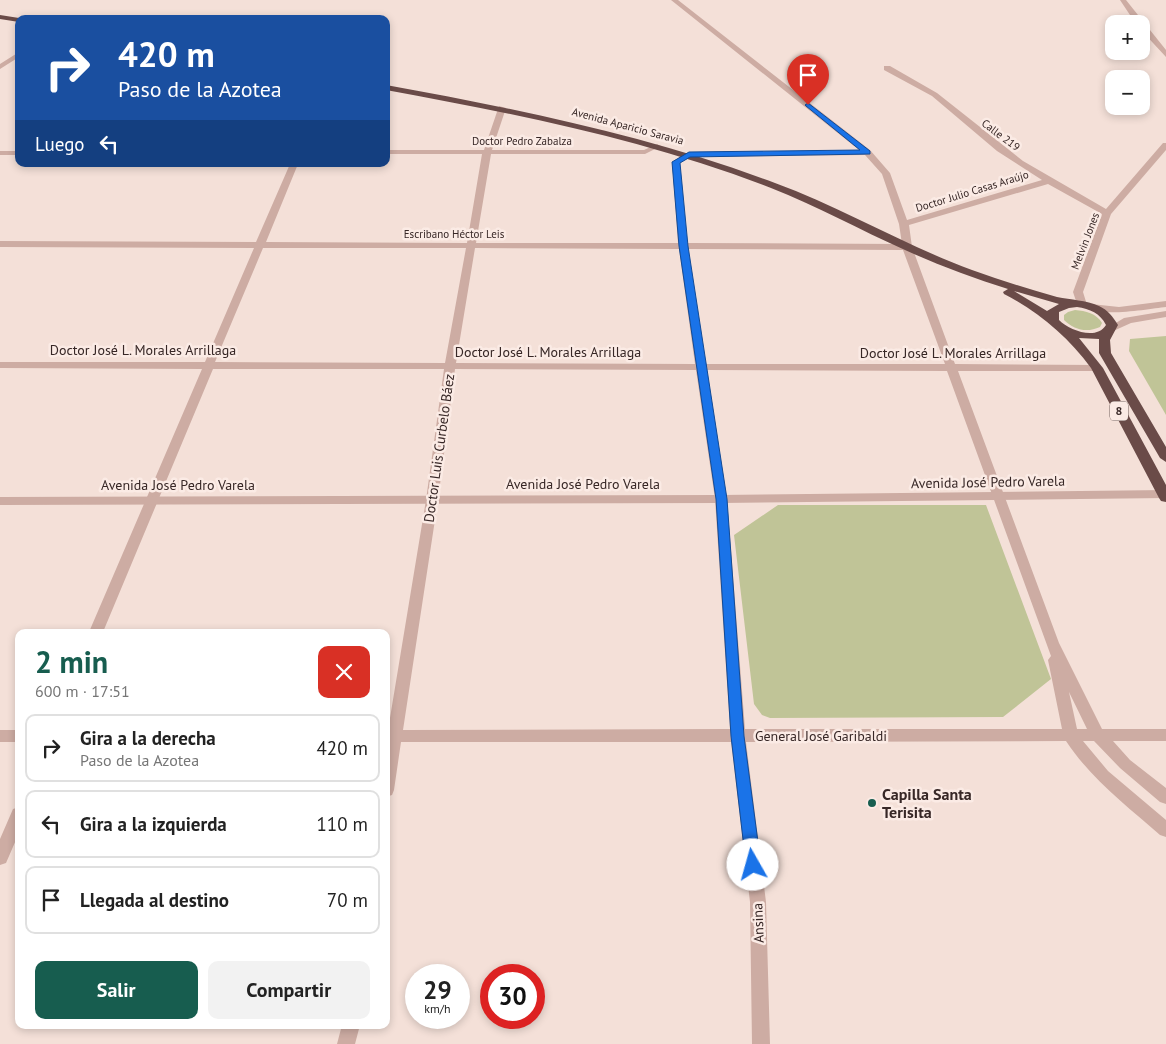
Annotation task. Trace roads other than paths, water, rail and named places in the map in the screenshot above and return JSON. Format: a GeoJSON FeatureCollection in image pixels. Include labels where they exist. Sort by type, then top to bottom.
{"type":"FeatureCollection","features":[{"type":"Feature","properties":{"kind":"highway"},"geometry":{"type":"LineString","coordinates":[[0,17],[15,19]]}},
{"type":"Feature","properties":{"kind":"highway","name":"Avenida Aparicio Saravia"},"geometry":{"type":"LineString","coordinates":[[390,88],[502,108],[612,133],[689,155],[774,186],[842,215],[907,247],[963,270],[1020,298],[1053,320]]}},
{"type":"Feature","properties":{"kind":"highway","name":"Avenida Aparicio Saravia"},"geometry":{"type":"LineString","coordinates":[[963,270],[1082,305]]}},
{"type":"Feature","properties":{"kind":"highway"},"geometry":{"type":"LineString","coordinates":[[1053,320],[1053,311],[1064,305],[1082,305]]}},
{"type":"Feature","properties":{"kind":"highway","name":"8"},"geometry":{"type":"LineString","coordinates":[[1082,305],[1106,315],[1110,320],[1109,331],[1104,340],[1105,353],[1166,458]]}},
{"type":"Feature","properties":{"kind":"highway","name":"8"},"geometry":{"type":"LineString","coordinates":[[1053,320],[1083,349],[1097,368],[1165,495]]}},
{"type":"Feature","properties":{"kind":"highway","name":"8"},"geometry":{"type":"LineString","coordinates":[[1064,330],[1091,336],[1109,331]]}},
{"type":"Feature","properties":{"kind":"street"},"geometry":{"type":"LineString","coordinates":[[674,0],[867,152],[886,173],[904,224],[907,247],[1052,643],[1098,736],[1125,764],[1166,797]]}},
{"type":"Feature","properties":{"kind":"street"},"geometry":{"type":"LineString","coordinates":[[1123,0],[1134,15]]}},
{"type":"Feature","properties":{"kind":"street"},"geometry":{"type":"LineString","coordinates":[[1150,35],[1166,55]]}},
{"type":"Feature","properties":{"kind":"street"},"geometry":{"type":"LineString","coordinates":[[0,67],[15,57]]}},
{"type":"Feature","properties":{"kind":"street","name":"Calle 219"},"geometry":{"type":"LineString","coordinates":[[887,68],[916,83],[948,105],[970,126],[1007,154],[1048,181],[1107,213]]}},
{"type":"Feature","properties":{"kind":"street","name":"Doctor Luis Curbelo Báez"},"geometry":{"type":"LineString","coordinates":[[390,736],[432,500],[450,367],[487,152],[502,108]]}},
{"type":"Feature","properties":{"kind":"street","name":"Melvin Jones"},"geometry":{"type":"LineString","coordinates":[[1082,305],[1078,292],[1107,213],[1166,145]]}},
{"type":"Feature","properties":{"kind":"street","name":"Doctor Pedro Zabalza"},"geometry":{"type":"LineString","coordinates":[[390,152],[646,152],[657,146]]}},
{"type":"Feature","properties":{"kind":"street"},"geometry":{"type":"LineString","coordinates":[[689,155],[867,152]]}},
{"type":"Feature","properties":{"kind":"street"},"geometry":{"type":"LineString","coordinates":[[0,153],[15,153]]}},
{"type":"Feature","properties":{"kind":"street","name":"Ansina"},"geometry":{"type":"LineString","coordinates":[[689,155],[676,162],[683,246],[721,499],[738,736],[758,902],[761,1044]]}},
{"type":"Feature","properties":{"kind":"street"},"geometry":{"type":"LineString","coordinates":[[97,629],[293,167]]}},
{"type":"Feature","properties":{"kind":"street","name":"Doctor Julio Casas Araújo"},"geometry":{"type":"LineString","coordinates":[[904,224],[1048,181]]}},
{"type":"Feature","properties":{"kind":"street","name":"Escribano Héctor Leis"},"geometry":{"type":"LineString","coordinates":[[0,244],[907,247]]}},
{"type":"Feature","properties":{"kind":"street"},"geometry":{"type":"LineString","coordinates":[[1082,305],[1119,310],[1166,304]]}},
{"type":"Feature","properties":{"kind":"street"},"geometry":{"type":"LineString","coordinates":[[1109,331],[1128,320],[1166,314]]}},
{"type":"Feature","properties":{"kind":"street","name":"Doctor José L. Morales Arrillaga"},"geometry":{"type":"LineString","coordinates":[[0,365],[1097,368]]}},
{"type":"Feature","properties":{"kind":"street","name":"Avenida José Pedro Varela"},"geometry":{"type":"LineString","coordinates":[[0,501],[721,499],[1165,495]]}},
{"type":"Feature","properties":{"kind":"street"},"geometry":{"type":"LineString","coordinates":[[1052,643],[1071,736],[1082,754],[1103,776],[1166,830]]}},
{"type":"Feature","properties":{"kind":"street","name":"General José Garibaldi"},"geometry":{"type":"LineString","coordinates":[[390,736],[1166,735]]}},
{"type":"Feature","properties":{"kind":"street"},"geometry":{"type":"LineString","coordinates":[[0,736],[15,736]]}},
{"type":"Feature","properties":{"kind":"street"},"geometry":{"type":"LineString","coordinates":[[0,858],[15,823]]}},
{"type":"Feature","properties":{"kind":"street"},"geometry":{"type":"LineString","coordinates":[[346,1044],[350,1029]]}},
{"type":"Feature","properties":{"kind":"place","name":"Capilla Santa Terisita"},"geometry":{"type":"Point","coordinates":[872,803]}}]}
